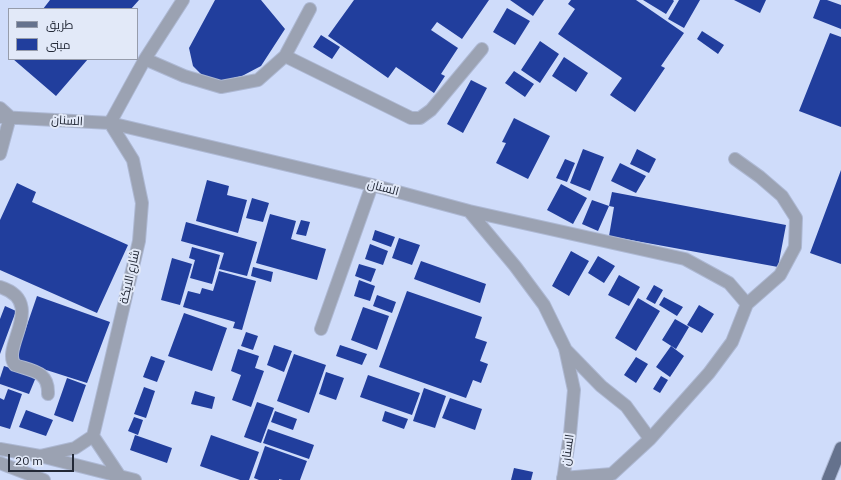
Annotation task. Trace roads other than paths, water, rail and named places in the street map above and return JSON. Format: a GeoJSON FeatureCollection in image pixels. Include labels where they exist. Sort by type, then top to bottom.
{"type":"FeatureCollection","features":[{"type":"Feature","properties":{"kind":"main road"},"geometry":{"type":"LineString","coordinates":[[828,480],[841,448]]}},
{"type":"Feature","properties":{"kind":"street"},"geometry":{"type":"LineString","coordinates":[[110,123],[145,59],[183,0]]}},
{"type":"Feature","properties":{"kind":"street"},"geometry":{"type":"LineString","coordinates":[[145,59],[184,76],[220,88],[258,80],[285,56],[310,9]]}},
{"type":"Feature","properties":{"kind":"street"},"geometry":{"type":"LineString","coordinates":[[285,56],[411,118],[420,118],[431,110],[482,49]]}},
{"type":"Feature","properties":{"kind":"street"},"geometry":{"type":"LineString","coordinates":[[0,108],[5,117],[0,154]]}},
{"type":"Feature","properties":{"kind":"street","name":"السنان"},"geometry":{"type":"LineString","coordinates":[[5,117],[110,123],[372,185],[469,211],[515,266],[544,305],[565,348],[574,390],[570,434],[563,479]]}},
{"type":"Feature","properties":{"kind":"street","name":"شارع الايكة"},"geometry":{"type":"LineString","coordinates":[[93,436],[139,241],[142,203],[133,160],[110,123]]}},
{"type":"Feature","properties":{"kind":"street"},"geometry":{"type":"LineString","coordinates":[[563,479],[612,474],[650,439],[709,373],[732,342],[746,304],[780,275],[795,247],[796,218],[782,196],[760,177],[735,159]]}},
{"type":"Feature","properties":{"kind":"street"},"geometry":{"type":"LineString","coordinates":[[321,329],[372,185]]}},
{"type":"Feature","properties":{"kind":"street"},"geometry":{"type":"LineString","coordinates":[[469,211],[685,259],[729,283],[746,304]]}},
{"type":"Feature","properties":{"kind":"street"},"geometry":{"type":"LineString","coordinates":[[0,287],[16,296],[20,303],[20,311],[8,347],[8,355],[12,363],[15,365],[38,373],[45,378],[49,385],[48,394]]}},
{"type":"Feature","properties":{"kind":"street"},"geometry":{"type":"LineString","coordinates":[[565,348],[601,386],[626,406],[650,439]]}},
{"type":"Feature","properties":{"kind":"street"},"geometry":{"type":"LineString","coordinates":[[40,456],[75,448],[93,436],[119,475]]}},
{"type":"Feature","properties":{"kind":"street"},"geometry":{"type":"LineString","coordinates":[[0,449],[40,456],[135,480]]}},
{"type":"Feature","properties":{"kind":"street"},"geometry":{"type":"LineString","coordinates":[[0,463],[44,480]]}}]}
